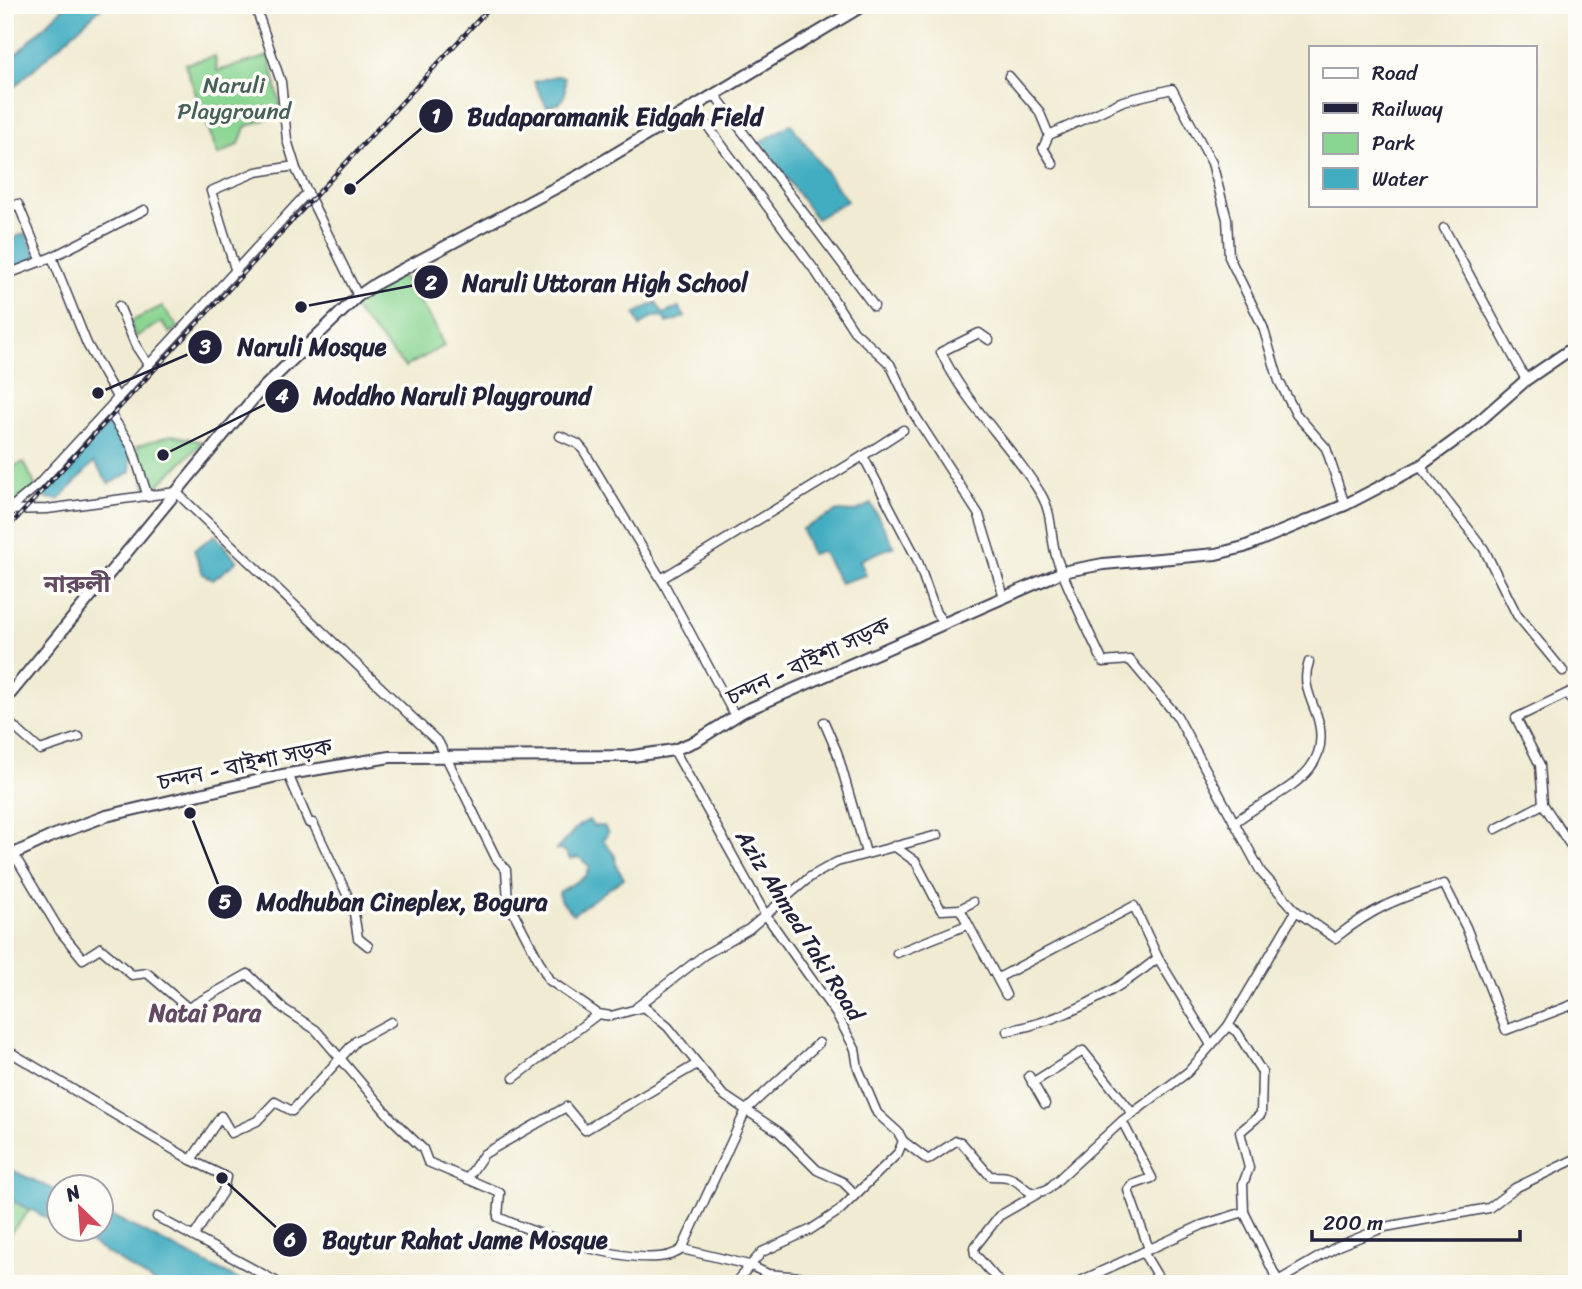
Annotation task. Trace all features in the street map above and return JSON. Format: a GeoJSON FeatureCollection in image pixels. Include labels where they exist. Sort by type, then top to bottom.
{"type":"FeatureCollection","features":[{"type":"Feature","properties":{"kind":"main road"},"geometry":{"type":"LineString","coordinates":[[5,700],[257,394],[358,296],[377,283],[578,176],[864,5]]}},
{"type":"Feature","properties":{"kind":"main road","name":"চন্দন - বাইশা সড়ক"},"geometry":{"type":"LineString","coordinates":[[9,856],[106,816],[288,774],[390,757],[633,756],[674,750],[698,740],[735,716],[943,622],[1062,572],[1103,565],[1216,554],[1244,547],[1345,505],[1420,466],[1468,431],[1526,380],[1577,345]]}},
{"type":"Feature","properties":{"kind":"street"},"geometry":{"type":"LineString","coordinates":[[255,5],[281,82],[287,140],[295,166],[358,296]]}},
{"type":"Feature","properties":{"kind":"street"},"geometry":{"type":"LineString","coordinates":[[1009,76],[1039,111],[1049,135]]}},
{"type":"Feature","properties":{"kind":"street"},"geometry":{"type":"LineString","coordinates":[[1054,164],[1043,148],[1049,135],[1123,102],[1172,89],[1212,163],[1227,219],[1229,257],[1263,327],[1279,381],[1296,414],[1326,448],[1345,505]]}},
{"type":"Feature","properties":{"kind":"street"},"geometry":{"type":"LineString","coordinates":[[716,95],[874,306]]}},
{"type":"Feature","properties":{"kind":"street"},"geometry":{"type":"LineString","coordinates":[[691,109],[698,113],[816,272],[854,331],[890,364],[914,414],[979,514],[1004,597]]}},
{"type":"Feature","properties":{"kind":"street"},"geometry":{"type":"LineString","coordinates":[[236,272],[211,191],[256,172],[295,166]]}},
{"type":"Feature","properties":{"kind":"street"},"geometry":{"type":"LineString","coordinates":[[7,509],[37,486],[308,192]]}},
{"type":"Feature","properties":{"kind":"street"},"geometry":{"type":"LineString","coordinates":[[5,209],[19,204],[42,262]]}},
{"type":"Feature","properties":{"kind":"street"},"geometry":{"type":"LineString","coordinates":[[5,275],[42,262],[144,210]]}},
{"type":"Feature","properties":{"kind":"street"},"geometry":{"type":"LineString","coordinates":[[1444,228],[1526,380]]}},
{"type":"Feature","properties":{"kind":"street"},"geometry":{"type":"LineString","coordinates":[[52,257],[87,344],[118,399]]}},
{"type":"Feature","properties":{"kind":"street"},"geometry":{"type":"LineString","coordinates":[[119,306],[136,346],[149,366]]}},
{"type":"Feature","properties":{"kind":"street"},"geometry":{"type":"LineString","coordinates":[[989,340],[979,333],[941,352],[956,385],[974,402],[984,420],[1020,462],[1044,499],[1050,536],[1062,572],[1102,662],[1130,660],[1177,716],[1261,872],[1296,911],[1335,938],[1368,912],[1404,896],[1444,884],[1466,927],[1506,1030],[1577,1003]]}},
{"type":"Feature","properties":{"kind":"street"},"geometry":{"type":"LineString","coordinates":[[108,410],[132,447],[148,497]]}},
{"type":"Feature","properties":{"kind":"street"},"geometry":{"type":"LineString","coordinates":[[661,579],[902,430]]}},
{"type":"Feature","properties":{"kind":"street"},"geometry":{"type":"LineString","coordinates":[[560,436],[578,444],[584,451],[661,579],[735,716]]}},
{"type":"Feature","properties":{"kind":"street"},"geometry":{"type":"LineString","coordinates":[[863,456],[917,559],[936,613],[943,622]]}},
{"type":"Feature","properties":{"kind":"street"},"geometry":{"type":"LineString","coordinates":[[1420,466],[1483,548],[1517,615],[1563,671]]}},
{"type":"Feature","properties":{"kind":"street"},"geometry":{"type":"LineString","coordinates":[[7,509],[148,497],[176,492],[439,743],[496,858],[506,870],[508,902],[549,980],[598,1014],[611,1016],[637,1007],[765,914],[810,877],[837,862],[938,835]]}},
{"type":"Feature","properties":{"kind":"street"},"geometry":{"type":"LineString","coordinates":[[1234,822],[1304,776],[1319,756],[1321,740],[1306,682],[1310,662]]}},
{"type":"Feature","properties":{"kind":"street"},"geometry":{"type":"LineString","coordinates":[[1577,711],[1568,693],[1516,718],[1540,765],[1543,804],[1577,855]]}},
{"type":"Feature","properties":{"kind":"street"},"geometry":{"type":"LineString","coordinates":[[5,719],[40,750],[79,737]]}},
{"type":"Feature","properties":{"kind":"street"},"geometry":{"type":"LineString","coordinates":[[824,722],[841,765],[866,853]]}},
{"type":"Feature","properties":{"kind":"street","name":"Aziz Ahmed Taki Road"},"geometry":{"type":"LineString","coordinates":[[674,750],[765,914],[837,1015],[855,1049],[858,1068],[877,1113],[898,1132],[903,1141],[928,1160],[956,1141],[961,1142],[987,1174],[1010,1177],[1037,1194]]}},
{"type":"Feature","properties":{"kind":"street"},"geometry":{"type":"LineString","coordinates":[[288,774],[309,823],[313,823],[353,907],[358,938],[368,946]]}},
{"type":"Feature","properties":{"kind":"street"},"geometry":{"type":"LineString","coordinates":[[1496,829],[1543,804]]}},
{"type":"Feature","properties":{"kind":"street"},"geometry":{"type":"LineString","coordinates":[[894,846],[916,862],[941,911],[960,909],[974,902]]}},
{"type":"Feature","properties":{"kind":"street"},"geometry":{"type":"LineString","coordinates":[[9,856],[60,931],[83,959],[100,948],[135,977],[147,973],[188,1008],[248,974],[284,1009],[316,1030],[392,1119],[423,1149],[428,1162],[500,1193],[502,1197],[498,1217],[520,1227],[600,1250],[664,1258],[682,1249],[746,1110],[819,1043]]}},
{"type":"Feature","properties":{"kind":"street"},"geometry":{"type":"LineString","coordinates":[[960,909],[1006,995],[998,978],[1134,906],[1158,958],[1211,1045]]}},
{"type":"Feature","properties":{"kind":"street"},"geometry":{"type":"LineString","coordinates":[[1001,1284],[974,1248],[999,1216],[1048,1189],[1122,1121],[1188,1072],[1228,1026],[1296,911]]}},
{"type":"Feature","properties":{"kind":"street"},"geometry":{"type":"LineString","coordinates":[[897,953],[967,925]]}},
{"type":"Feature","properties":{"kind":"street"},"geometry":{"type":"LineString","coordinates":[[1007,1031],[1038,1025],[1073,1012],[1135,976],[1158,958]]}},
{"type":"Feature","properties":{"kind":"street"},"geometry":{"type":"LineString","coordinates":[[637,1007],[643,1007],[668,1027],[722,1094],[779,1132],[817,1170],[843,1182],[855,1194]]}},
{"type":"Feature","properties":{"kind":"street"},"geometry":{"type":"LineString","coordinates":[[514,1078],[598,1014]]}},
{"type":"Feature","properties":{"kind":"street"},"geometry":{"type":"LineString","coordinates":[[191,1160],[221,1116],[231,1133],[257,1121],[275,1102],[292,1111],[366,1033],[391,1022]]}},
{"type":"Feature","properties":{"kind":"street"},"geometry":{"type":"LineString","coordinates":[[1228,1026],[1237,1031],[1262,1072],[1261,1114],[1240,1132],[1249,1168],[1243,1184],[1244,1212],[1278,1281],[1338,1246],[1385,1227],[1489,1208],[1515,1188],[1577,1158]]}},
{"type":"Feature","properties":{"kind":"street"},"geometry":{"type":"LineString","coordinates":[[5,1049],[191,1160],[228,1179],[194,1236]]}},
{"type":"Feature","properties":{"kind":"street"},"geometry":{"type":"LineString","coordinates":[[1045,1104],[1030,1080],[1083,1051],[1133,1114]]}},
{"type":"Feature","properties":{"kind":"street"},"geometry":{"type":"LineString","coordinates":[[467,1179],[484,1154],[566,1107],[585,1130],[696,1064]]}},
{"type":"Feature","properties":{"kind":"street"},"geometry":{"type":"LineString","coordinates":[[1122,1121],[1152,1178],[1132,1185],[1128,1190],[1146,1251],[1158,1277],[1167,1284]]}},
{"type":"Feature","properties":{"kind":"street"},"geometry":{"type":"LineString","coordinates":[[734,1284],[762,1252],[810,1230],[829,1218],[898,1153],[903,1141]]}},
{"type":"Feature","properties":{"kind":"street"},"geometry":{"type":"LineString","coordinates":[[1074,1284],[1202,1225],[1244,1212]]}},
{"type":"Feature","properties":{"kind":"street"},"geometry":{"type":"LineString","coordinates":[[157,1217],[281,1284]]}},
{"type":"Feature","properties":{"kind":"street"},"geometry":{"type":"LineString","coordinates":[[682,1249],[749,1265],[768,1274],[872,1284]]}},
{"type":"Feature","properties":{"kind":"street"},"geometry":{"type":"LineString","coordinates":[[765,1284],[768,1274]]}},
{"type":"Feature","properties":{"kind":"green space","name":"Naruli Playground"},"geometry":{"type":"Polygon","coordinates":[[[215,56],[217,71],[269,56],[282,113],[245,127],[239,144],[218,155],[185,64],[215,56]]]}},
{"type":"Feature","properties":{"kind":"green space"},"geometry":{"type":"Polygon","coordinates":[[[401,274],[434,324],[444,346],[405,367],[352,307],[401,274]]]}},
{"type":"Feature","properties":{"kind":"green space"},"geometry":{"type":"Polygon","coordinates":[[[162,306],[178,327],[170,333],[162,322],[135,337],[130,322],[162,306]]]}},
{"type":"Feature","properties":{"kind":"green space"},"geometry":{"type":"Polygon","coordinates":[[[172,435],[203,442],[153,490],[146,487],[137,446],[172,435]]]}},
{"type":"Feature","properties":{"kind":"green space"},"geometry":{"type":"Polygon","coordinates":[[[24,462],[36,487],[5,508],[5,470],[24,462]]]}},
{"type":"Feature","properties":{"kind":"green space"},"geometry":{"type":"Polygon","coordinates":[[[5,1197],[30,1210],[5,1239],[5,1197]]]}},
{"type":"Feature","properties":{"kind":"water"},"geometry":{"type":"Polygon","coordinates":[[[66,5],[104,5],[5,95],[5,65],[66,5]]]}},
{"type":"Feature","properties":{"kind":"water"},"geometry":{"type":"Polygon","coordinates":[[[556,76],[565,77],[565,94],[560,103],[547,107],[534,82],[556,76]]]}},
{"type":"Feature","properties":{"kind":"water"},"geometry":{"type":"Polygon","coordinates":[[[791,124],[847,201],[816,219],[761,142],[791,124]]]}},
{"type":"Feature","properties":{"kind":"water"},"geometry":{"type":"Polygon","coordinates":[[[26,233],[38,260],[5,273],[5,241],[26,233]]]}},
{"type":"Feature","properties":{"kind":"water"},"geometry":{"type":"Polygon","coordinates":[[[656,302],[663,314],[679,307],[685,317],[667,323],[664,318],[653,317],[640,326],[635,314],[656,302]]]}},
{"type":"Feature","properties":{"kind":"water"},"geometry":{"type":"Polygon","coordinates":[[[110,422],[129,447],[131,472],[109,484],[94,462],[59,500],[41,497],[110,422]]]}},
{"type":"Feature","properties":{"kind":"water"},"geometry":{"type":"Polygon","coordinates":[[[871,504],[894,546],[860,560],[866,575],[840,583],[822,551],[811,554],[802,529],[838,511],[854,512],[871,504]]]}},
{"type":"Feature","properties":{"kind":"water"},"geometry":{"type":"Polygon","coordinates":[[[215,535],[237,561],[213,580],[203,574],[194,550],[215,535]]]}},
{"type":"Feature","properties":{"kind":"water"},"geometry":{"type":"Polygon","coordinates":[[[589,820],[593,826],[604,826],[608,833],[603,840],[615,856],[616,866],[624,878],[573,914],[560,900],[559,892],[586,876],[590,867],[579,857],[570,859],[565,851],[556,850],[578,826],[589,820]]]}},
{"type":"Feature","properties":{"kind":"water"},"geometry":{"type":"Polygon","coordinates":[[[5,1167],[46,1186],[46,1218],[5,1197],[5,1167]]]}},
{"type":"Feature","properties":{"kind":"water"},"geometry":{"type":"Polygon","coordinates":[[[116,1218],[247,1284],[157,1284],[93,1244],[116,1244],[116,1218]]]}},
{"type":"Feature","properties":{"kind":"railway"},"geometry":{"type":"LineString","coordinates":[[5,531],[492,5]]}},
{"type":"Feature","properties":{"kind":"place","name":"Budaparamanik Eidgah Field"},"geometry":{"type":"Point","coordinates":[350,189]}},
{"type":"Feature","properties":{"kind":"place","name":"Naruli Uttoran High School"},"geometry":{"type":"Point","coordinates":[301,307]}},
{"type":"Feature","properties":{"kind":"place","name":"Naruli Mosque"},"geometry":{"type":"Point","coordinates":[98,393]}},
{"type":"Feature","properties":{"kind":"place","name":"Moddho Naruli Playground"},"geometry":{"type":"Point","coordinates":[163,455]}},
{"type":"Feature","properties":{"kind":"place","name":"Modhuban Cineplex, Bogura"},"geometry":{"type":"Point","coordinates":[190,813]}},
{"type":"Feature","properties":{"kind":"place","name":"Baytur Rahat Jame Mosque"},"geometry":{"type":"Point","coordinates":[222,1178]}},
{"type":"Feature","properties":{"kind":"district","name":"নারুলী"},"geometry":{"type":"Point","coordinates":[77,584]}},
{"type":"Feature","properties":{"kind":"district","name":"Natai Para"},"geometry":{"type":"Point","coordinates":[205,1013]}}]}
